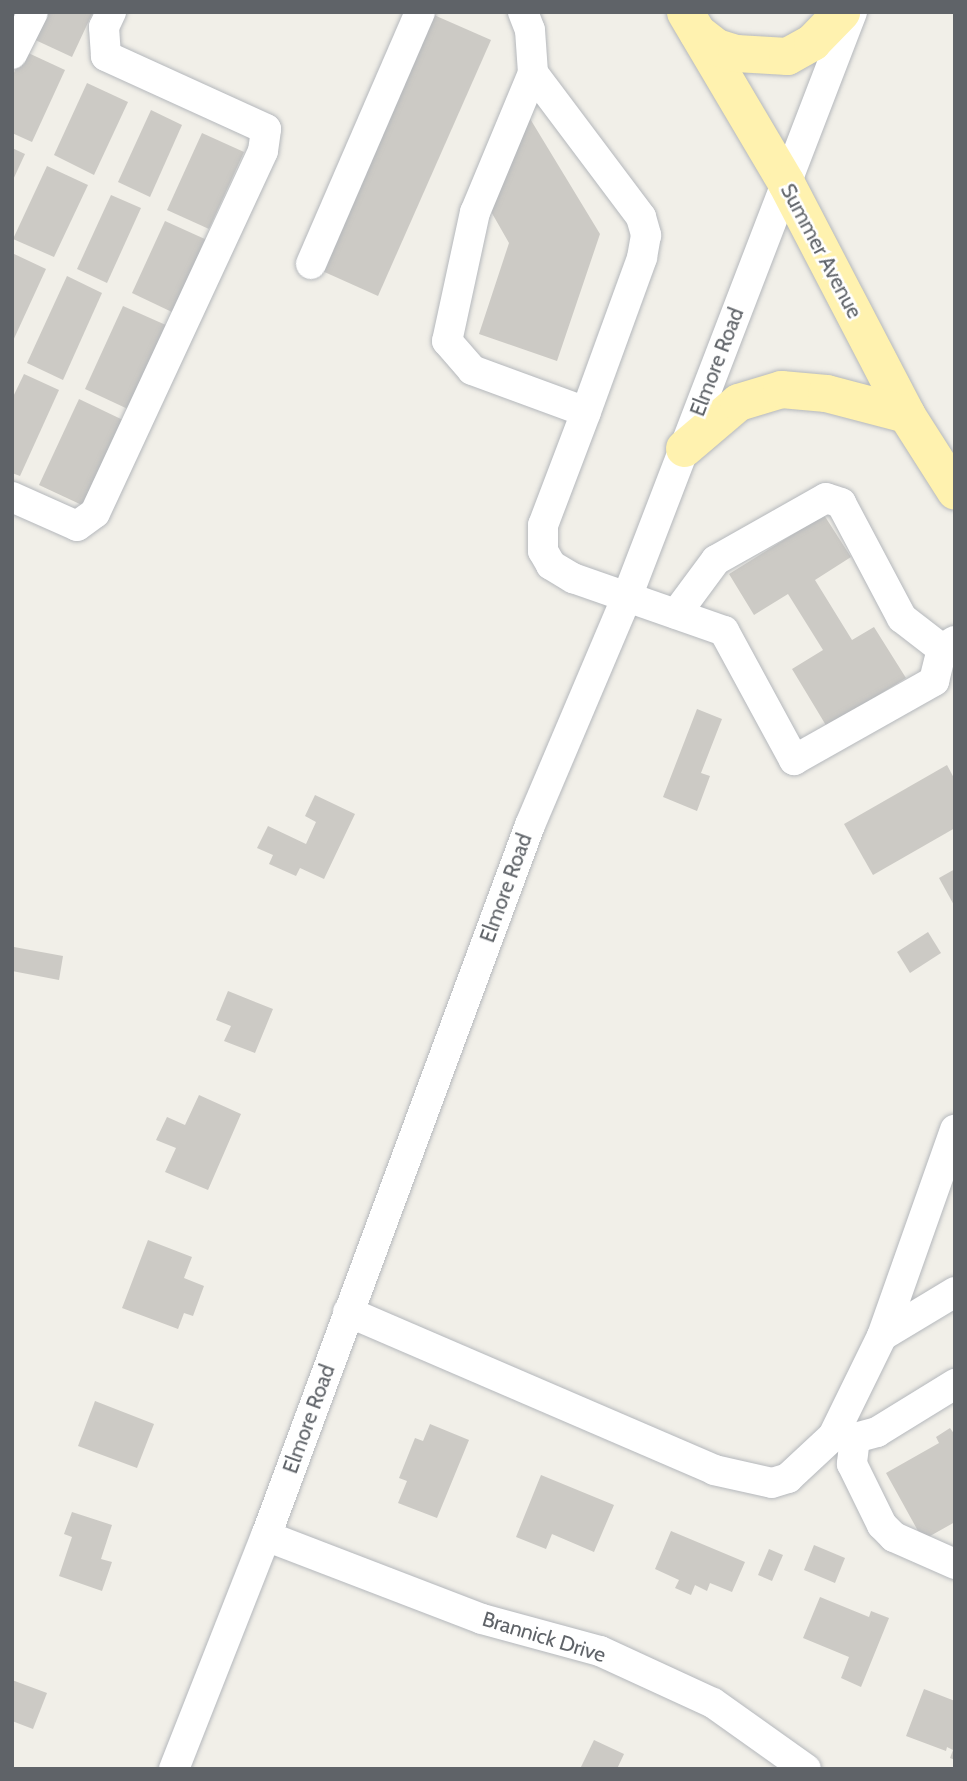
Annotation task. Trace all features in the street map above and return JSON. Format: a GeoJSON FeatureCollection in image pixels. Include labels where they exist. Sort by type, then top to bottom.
{"type":"FeatureCollection","features":[{"type":"Feature","properties":{"kind":"main road"},"geometry":{"type":"LineString","coordinates":[[690,22],[716,47],[736,53],[787,56],[812,42],[841,12]]}},
{"type":"Feature","properties":{"kind":"main road","name":"Summer Avenue"},"geometry":{"type":"LineString","coordinates":[[690,22],[786,183],[906,414],[955,491]]}},
{"type":"Feature","properties":{"kind":"main road"},"geometry":{"type":"LineString","coordinates":[[684,448],[738,402],[781,390],[826,393],[906,414]]}},
{"type":"Feature","properties":{"kind":"street"},"geometry":{"type":"LineString","coordinates":[[12,54],[33,12]]}},
{"type":"Feature","properties":{"kind":"street"},"geometry":{"type":"LineString","coordinates":[[12,496],[77,526],[95,513],[263,151],[266,129],[106,56],[104,27],[111,12]]}},
{"type":"Feature","properties":{"kind":"street"},"geometry":{"type":"LineString","coordinates":[[311,264],[420,12]]}},
{"type":"Feature","properties":{"kind":"street"},"geometry":{"type":"LineString","coordinates":[[523,12],[530,30],[533,72],[475,212],[447,341],[472,370],[586,412]]}},
{"type":"Feature","properties":{"kind":"street","name":"Elmore Road"},"geometry":{"type":"LineString","coordinates":[[174,1769],[266,1536],[530,825],[627,597],[852,12]]}},
{"type":"Feature","properties":{"kind":"street"},"geometry":{"type":"LineString","coordinates":[[533,72],[641,216],[646,235],[642,258],[543,525],[543,551],[551,565],[573,578],[724,631],[794,760],[934,681],[948,645],[902,618],[841,503],[826,498],[716,560],[676,614]]}},
{"type":"Feature","properties":{"kind":"street"},"geometry":{"type":"LineString","coordinates":[[955,1130],[844,1437],[852,1464],[882,1525],[894,1537],[955,1564]]}},
{"type":"Feature","properties":{"kind":"street"},"geometry":{"type":"LineString","coordinates":[[882,1336],[955,1292]]}},
{"type":"Feature","properties":{"kind":"street"},"geometry":{"type":"LineString","coordinates":[[348,1312],[746,1480],[772,1483],[788,1478],[844,1437],[877,1432],[955,1384]]}},
{"type":"Feature","properties":{"kind":"street","name":"Brannick Drive"},"geometry":{"type":"LineString","coordinates":[[266,1536],[482,1619],[600,1651],[713,1703],[806,1769]]}},
{"type":"Feature","properties":{"kind":"building"},"geometry":{"type":"Polygon","coordinates":[[[43,12],[93,12],[72,57],[31,38],[43,12]]]}},
{"type":"Feature","properties":{"kind":"building"},"geometry":{"type":"Polygon","coordinates":[[[434,15],[491,40],[378,296],[320,270],[434,15]]]}},
{"type":"Feature","properties":{"kind":"building"},"geometry":{"type":"Polygon","coordinates":[[[24,51],[65,70],[32,142],[12,133],[12,77],[24,51]]]}},
{"type":"Feature","properties":{"kind":"building"},"geometry":{"type":"Polygon","coordinates":[[[87,83],[128,102],[94,175],[54,155],[87,83]]]}},
{"type":"Feature","properties":{"kind":"building"},"geometry":{"type":"Polygon","coordinates":[[[151,110],[182,125],[150,197],[118,182],[151,110]]]}},
{"type":"Feature","properties":{"kind":"building"},"geometry":{"type":"Polygon","coordinates":[[[529,117],[600,234],[557,361],[479,334],[509,243],[489,208],[529,117]]]}},
{"type":"Feature","properties":{"kind":"building"},"geometry":{"type":"Polygon","coordinates":[[[202,133],[244,152],[209,229],[167,210],[202,133]]]}},
{"type":"Feature","properties":{"kind":"building"},"geometry":{"type":"Polygon","coordinates":[[[12,148],[25,154],[12,182],[12,148]]]}},
{"type":"Feature","properties":{"kind":"building"},"geometry":{"type":"Polygon","coordinates":[[[47,166],[88,185],[54,257],[13,239],[47,166]]]}},
{"type":"Feature","properties":{"kind":"building"},"geometry":{"type":"Polygon","coordinates":[[[111,195],[141,208],[107,283],[77,269],[111,195]]]}},
{"type":"Feature","properties":{"kind":"building"},"geometry":{"type":"Polygon","coordinates":[[[165,221],[207,240],[174,313],[132,293],[165,221]]]}},
{"type":"Feature","properties":{"kind":"building"},"geometry":{"type":"Polygon","coordinates":[[[12,253],[46,269],[12,343],[12,253]]]}},
{"type":"Feature","properties":{"kind":"building"},"geometry":{"type":"Polygon","coordinates":[[[67,276],[102,293],[63,380],[27,363],[67,276]]]}},
{"type":"Feature","properties":{"kind":"building"},"geometry":{"type":"Polygon","coordinates":[[[123,306],[168,326],[130,410],[85,389],[123,306]]]}},
{"type":"Feature","properties":{"kind":"building"},"geometry":{"type":"Polygon","coordinates":[[[24,374],[59,390],[20,476],[12,473],[12,399],[24,374]]]}},
{"type":"Feature","properties":{"kind":"building"},"geometry":{"type":"Polygon","coordinates":[[[79,399],[123,420],[84,506],[39,485],[79,399]]]}},
{"type":"Feature","properties":{"kind":"building"},"geometry":{"type":"Polygon","coordinates":[[[824,515],[851,557],[815,580],[852,640],[874,627],[906,678],[827,727],[792,669],[823,650],[788,594],[754,615],[729,574],[824,515]]]}},
{"type":"Feature","properties":{"kind":"building"},"geometry":{"type":"Polygon","coordinates":[[[697,709],[722,719],[701,773],[710,776],[697,811],[663,797],[697,709]]]}},
{"type":"Feature","properties":{"kind":"building"},"geometry":{"type":"Polygon","coordinates":[[[947,765],[955,780],[955,828],[873,875],[844,824],[947,765]]]}},
{"type":"Feature","properties":{"kind":"building"},"geometry":{"type":"Polygon","coordinates":[[[315,795],[355,814],[324,879],[300,868],[296,876],[269,864],[273,855],[257,848],[268,826],[306,844],[316,822],[305,816],[315,795]]]}},
{"type":"Feature","properties":{"kind":"building"},"geometry":{"type":"Polygon","coordinates":[[[955,869],[955,907],[939,878],[955,869]]]}},
{"type":"Feature","properties":{"kind":"building"},"geometry":{"type":"Polygon","coordinates":[[[928,932],[941,953],[910,973],[897,952],[928,932]]]}},
{"type":"Feature","properties":{"kind":"building"},"geometry":{"type":"Polygon","coordinates":[[[14,947],[63,956],[59,980],[12,971],[14,947]]]}},
{"type":"Feature","properties":{"kind":"building"},"geometry":{"type":"Polygon","coordinates":[[[228,991],[273,1009],[255,1053],[224,1041],[231,1026],[216,1020],[228,991]]]}},
{"type":"Feature","properties":{"kind":"building"},"geometry":{"type":"Polygon","coordinates":[[[199,1095],[241,1114],[208,1190],[165,1172],[176,1148],[156,1140],[167,1117],[185,1125],[199,1095]]]}},
{"type":"Feature","properties":{"kind":"building"},"geometry":{"type":"Polygon","coordinates":[[[148,1240],[192,1257],[184,1278],[204,1286],[193,1316],[184,1313],[178,1329],[122,1308],[148,1240]]]}},
{"type":"Feature","properties":{"kind":"building"},"geometry":{"type":"Polygon","coordinates":[[[95,1401],[154,1424],[137,1468],[78,1446],[95,1401]]]}},
{"type":"Feature","properties":{"kind":"building"},"geometry":{"type":"Polygon","coordinates":[[[430,1424],[469,1440],[437,1518],[398,1503],[407,1481],[399,1478],[415,1438],[423,1441],[430,1424]]]}},
{"type":"Feature","properties":{"kind":"building"},"geometry":{"type":"Polygon","coordinates":[[[950,1428],[955,1435],[955,1522],[923,1540],[886,1473],[939,1443],[936,1437],[950,1428]]]}},
{"type":"Feature","properties":{"kind":"building"},"geometry":{"type":"Polygon","coordinates":[[[541,1475],[614,1505],[594,1552],[552,1534],[546,1549],[516,1537],[541,1475]]]}},
{"type":"Feature","properties":{"kind":"building"},"geometry":{"type":"Polygon","coordinates":[[[72,1512],[112,1525],[101,1559],[112,1562],[102,1591],[59,1576],[72,1537],[64,1534],[72,1512]]]}},
{"type":"Feature","properties":{"kind":"building"},"geometry":{"type":"Polygon","coordinates":[[[671,1531],[745,1562],[732,1592],[710,1583],[707,1591],[695,1585],[691,1595],[675,1588],[679,1580],[655,1569],[671,1531]]]}},
{"type":"Feature","properties":{"kind":"building"},"geometry":{"type":"Polygon","coordinates":[[[814,1545],[845,1558],[835,1583],[804,1570],[814,1545]]]}},
{"type":"Feature","properties":{"kind":"building"},"geometry":{"type":"Polygon","coordinates":[[[769,1549],[783,1555],[772,1581],[758,1575],[769,1549]]]}},
{"type":"Feature","properties":{"kind":"building"},"geometry":{"type":"Polygon","coordinates":[[[820,1597],[869,1617],[871,1611],[889,1618],[861,1687],[841,1678],[849,1657],[803,1638],[820,1597]]]}},
{"type":"Feature","properties":{"kind":"building"},"geometry":{"type":"Polygon","coordinates":[[[12,1680],[47,1693],[33,1729],[12,1721],[12,1680]]]}},
{"type":"Feature","properties":{"kind":"building"},"geometry":{"type":"Polygon","coordinates":[[[924,1689],[955,1701],[955,1760],[950,1758],[953,1750],[947,1747],[946,1751],[906,1736],[924,1689]]]}},
{"type":"Feature","properties":{"kind":"building"},"geometry":{"type":"Polygon","coordinates":[[[594,1740],[624,1754],[617,1769],[580,1769],[594,1740]]]}}]}
